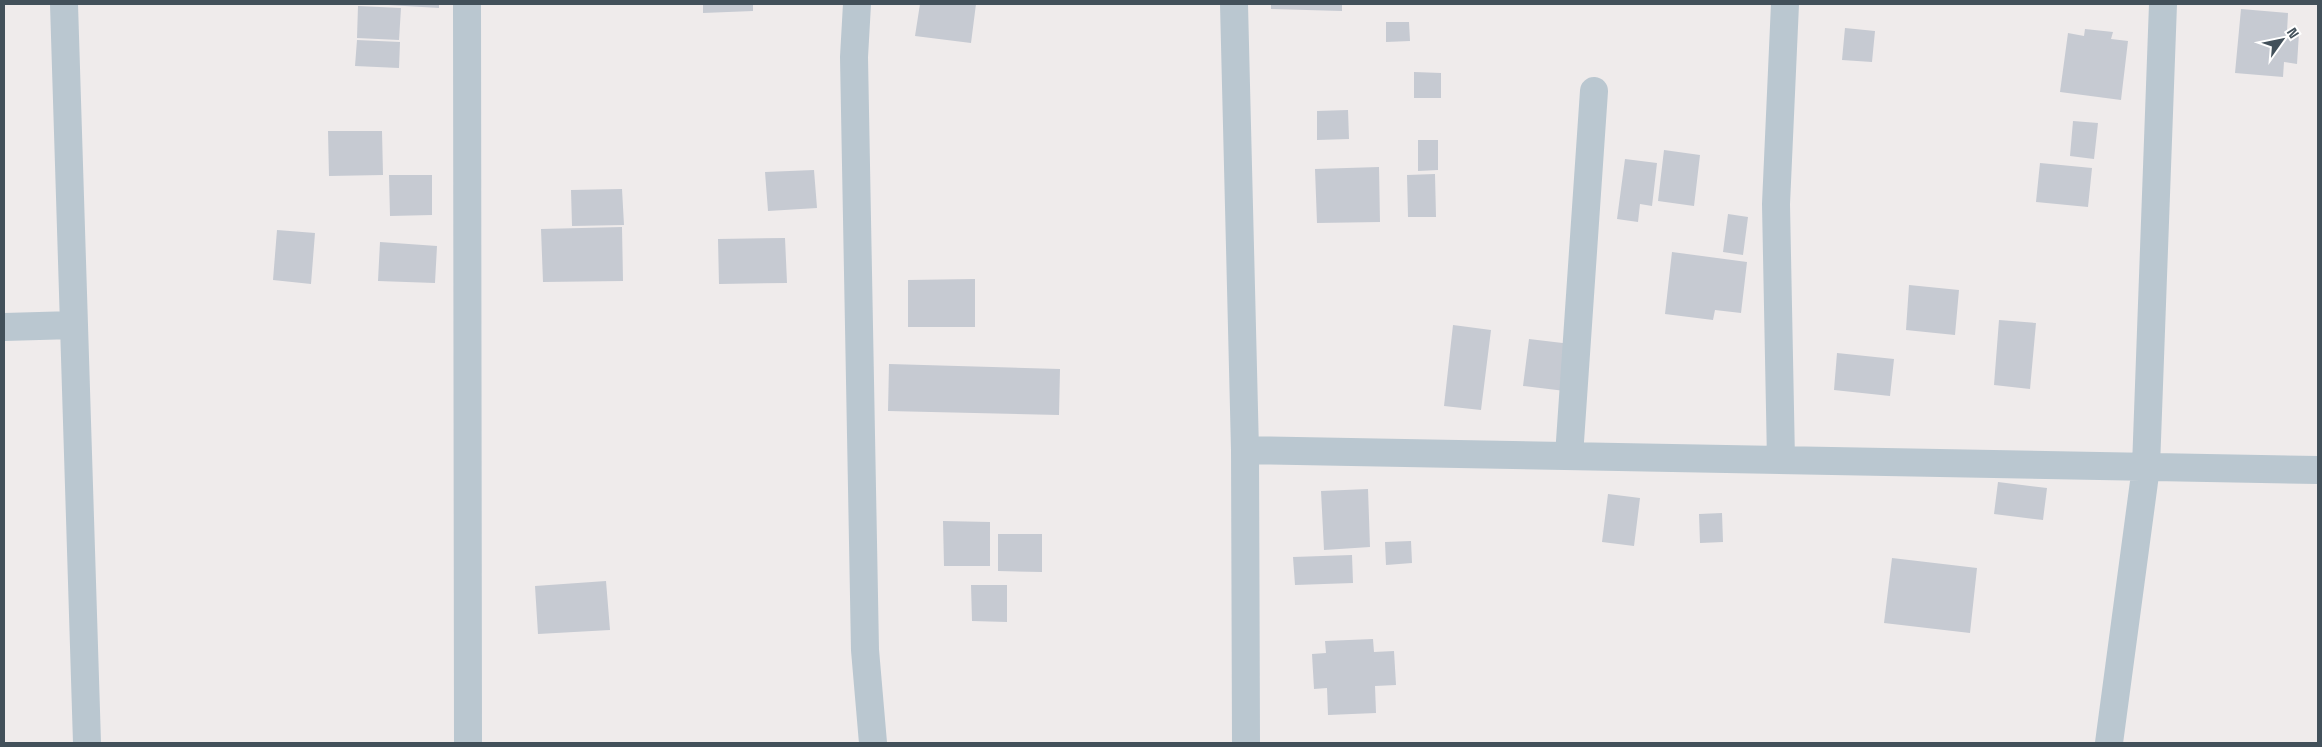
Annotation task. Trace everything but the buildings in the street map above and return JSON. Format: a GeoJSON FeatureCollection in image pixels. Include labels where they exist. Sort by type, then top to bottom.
{"type":"FeatureCollection","features":[{"type":"Feature","properties":{"kind":"street"},"geometry":{"type":"LineString","coordinates":[[64,4],[87,743]]}},
{"type":"Feature","properties":{"kind":"street"},"geometry":{"type":"LineString","coordinates":[[468,4],[468,743]]}},
{"type":"Feature","properties":{"kind":"street"},"geometry":{"type":"LineString","coordinates":[[857,4],[855,67],[866,650],[873,743]]}},
{"type":"Feature","properties":{"kind":"street"},"geometry":{"type":"LineString","coordinates":[[1234,4],[1245,450],[1246,743]]}},
{"type":"Feature","properties":{"kind":"street"},"geometry":{"type":"LineString","coordinates":[[1781,460],[1776,204],[1785,4]]}},
{"type":"Feature","properties":{"kind":"street"},"geometry":{"type":"LineString","coordinates":[[2109,743],[2146,467],[2163,4]]}},
{"type":"Feature","properties":{"kind":"street"},"geometry":{"type":"LineString","coordinates":[[1569,456],[1594,91]]}},
{"type":"Feature","properties":{"kind":"street"},"geometry":{"type":"LineString","coordinates":[[4,327],[74,325]]}},
{"type":"Feature","properties":{"kind":"street"},"geometry":{"type":"LineString","coordinates":[[1245,450],[2318,470]]}}]}
